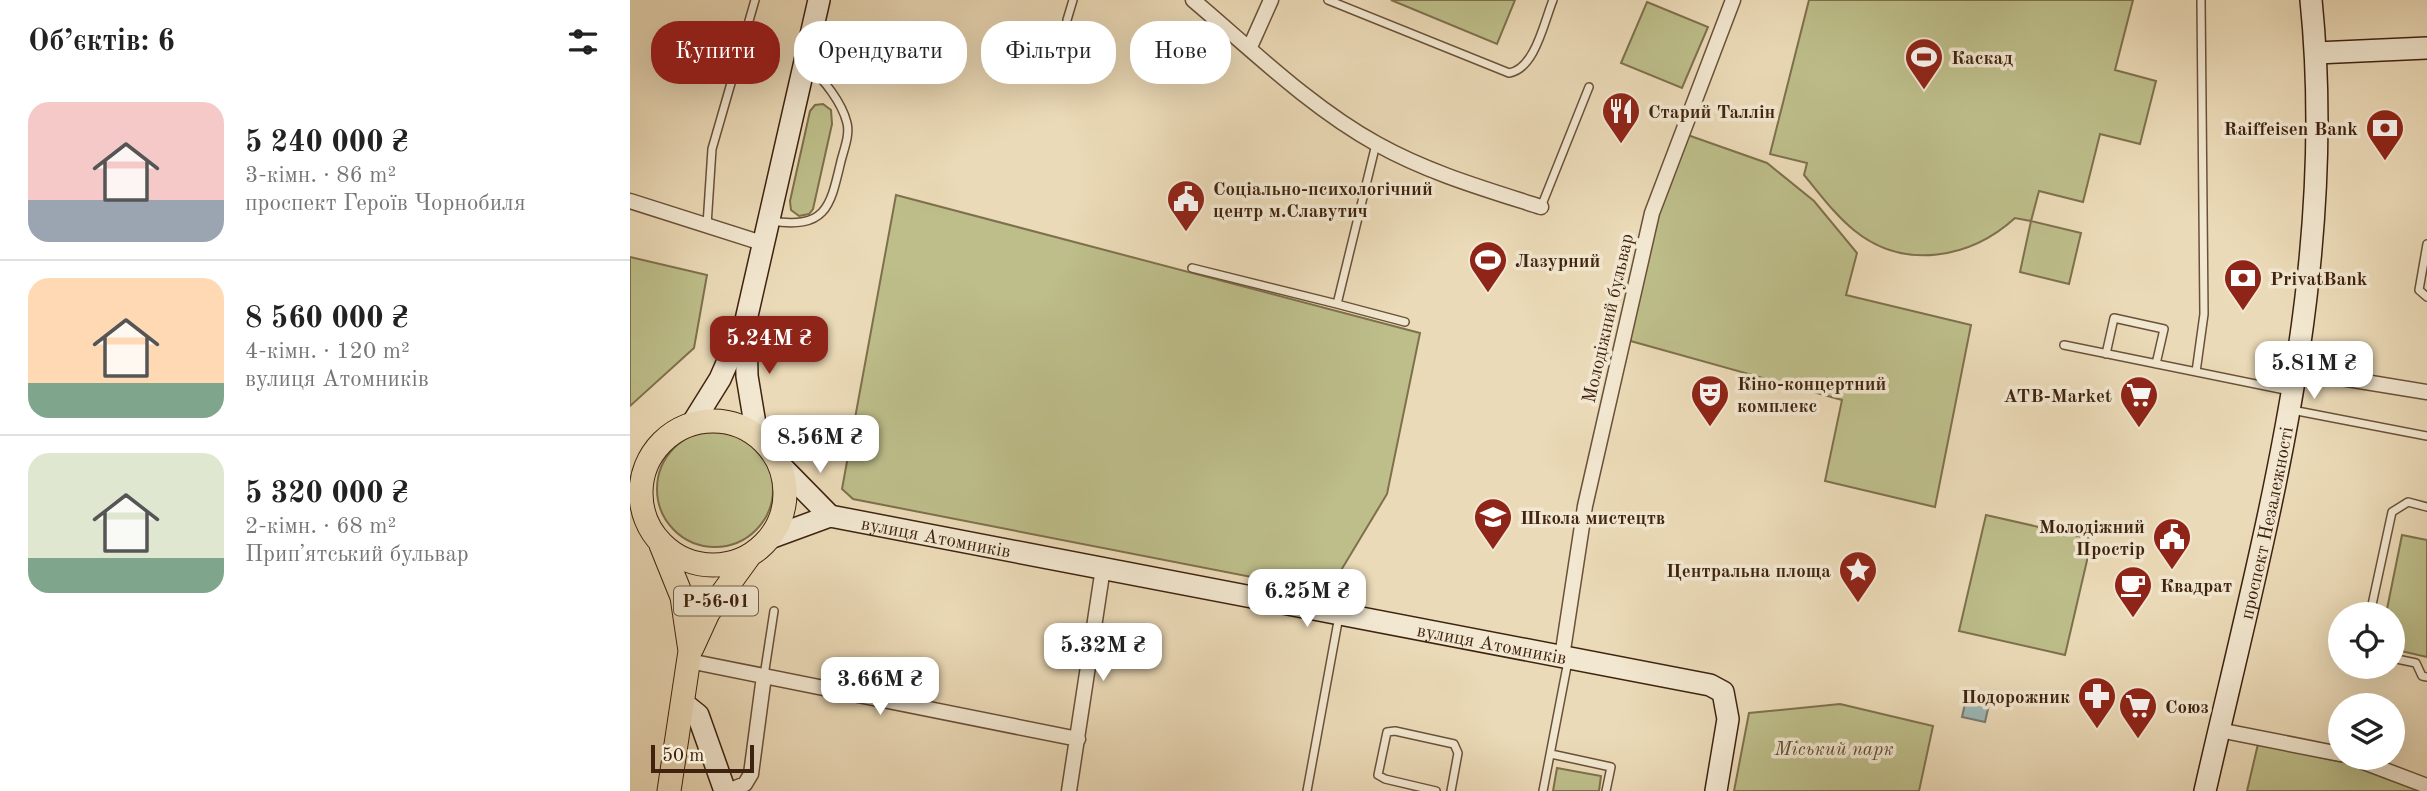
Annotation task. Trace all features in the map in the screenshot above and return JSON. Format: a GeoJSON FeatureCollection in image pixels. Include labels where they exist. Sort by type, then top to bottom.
{"type":"FeatureCollection","features":[{"type":"Feature","properties":{"kind":"main road"},"geometry":{"type":"LineString","coordinates":[[630,457],[662,443],[692,424],[726,422],[757,436],[779,464],[785,502],[769,538],[750,555],[723,565],[695,563],[681,558],[659,541],[637,505],[643,476],[662,443]]}},
{"type":"Feature","properties":{"kind":"main road","name":"Р-56-01"},"geometry":{"type":"LineString","coordinates":[[659,541],[682,597],[690,656]]}},
{"type":"Feature","properties":{"kind":"main road","name":"Р-56-01"},"geometry":{"type":"LineString","coordinates":[[669,791],[690,656],[708,613],[750,555]]}},
{"type":"Feature","properties":{"kind":"street"},"geometry":{"type":"LineString","coordinates":[[813,21],[818,0]]}},
{"type":"Feature","properties":{"kind":"street"},"geometry":{"type":"LineString","coordinates":[[1193,0],[1326,109],[1376,144],[1440,174],[1541,207]]}},
{"type":"Feature","properties":{"kind":"street"},"geometry":{"type":"LineString","coordinates":[[1250,47],[1272,0]]}},
{"type":"Feature","properties":{"kind":"street","name":"Молодіжний бульвар"},"geometry":{"type":"LineString","coordinates":[[1566,658],[1585,506],[1652,213],[1733,0]]}},
{"type":"Feature","properties":{"kind":"street","name":"проспект Незалежності"},"geometry":{"type":"LineString","coordinates":[[2205,791],[2294,391],[2315,209],[2318,141],[2316,53],[2311,0]]}},
{"type":"Feature","properties":{"kind":"street"},"geometry":{"type":"LineString","coordinates":[[2316,53],[2427,48]]}},
{"type":"Feature","properties":{"kind":"street"},"geometry":{"type":"LineString","coordinates":[[692,424],[720,379],[746,320],[798,84]]}},
{"type":"Feature","properties":{"kind":"street"},"geometry":{"type":"LineString","coordinates":[[630,201],[762,243]]}},
{"type":"Feature","properties":{"kind":"street"},"geometry":{"type":"LineString","coordinates":[[746,320],[747,376],[757,436]]}},
{"type":"Feature","properties":{"kind":"street"},"geometry":{"type":"LineString","coordinates":[[2294,391],[2427,393]]}},
{"type":"Feature","properties":{"kind":"street"},"geometry":{"type":"LineString","coordinates":[[769,538],[830,516],[779,464]]}},
{"type":"Feature","properties":{"kind":"street","name":"вулиця Атомників"},"geometry":{"type":"LineString","coordinates":[[830,516],[1701,682],[1723,692],[1728,705],[1728,724],[1716,791]]}},
{"type":"Feature","properties":{"kind":"street"},"geometry":{"type":"LineString","coordinates":[[1069,791],[1103,568]]}},
{"type":"Feature","properties":{"kind":"street"},"geometry":{"type":"LineString","coordinates":[[690,656],[764,676],[1078,739]]}},
{"type":"Feature","properties":{"kind":"street"},"geometry":{"type":"LineString","coordinates":[[683,703],[698,715],[727,791],[745,784],[751,774],[764,676]]}},
{"type":"Feature","properties":{"kind":"street"},"geometry":{"type":"LineString","coordinates":[[2219,730],[2328,752]]}},
{"type":"Feature","properties":{"kind":"street"},"geometry":{"type":"LineString","coordinates":[[2385,770],[2427,786]]}},
{"type":"Feature","properties":{"kind":"lane"},"geometry":{"type":"LineString","coordinates":[[707,225],[712,149],[755,0]]}},
{"type":"Feature","properties":{"kind":"lane"},"geometry":{"type":"LineString","coordinates":[[1067,20],[1073,0]]}},
{"type":"Feature","properties":{"kind":"lane"},"geometry":{"type":"LineString","coordinates":[[1328,0],[1509,73],[1517,71],[1527,62],[1553,0]]}},
{"type":"Feature","properties":{"kind":"lane"},"geometry":{"type":"LineString","coordinates":[[2196,372],[2204,314],[2201,0]]}},
{"type":"Feature","properties":{"kind":"lane"},"geometry":{"type":"LineString","coordinates":[[767,220],[804,223],[822,211],[832,196],[848,133],[840,106],[825,84]]}},
{"type":"Feature","properties":{"kind":"lane"},"geometry":{"type":"LineString","coordinates":[[1541,207],[1589,87]]}},
{"type":"Feature","properties":{"kind":"lane"},"geometry":{"type":"LineString","coordinates":[[1337,304],[1376,144]]}},
{"type":"Feature","properties":{"kind":"lane"},"geometry":{"type":"LineString","coordinates":[[2427,244],[2419,290],[2427,298]]}},
{"type":"Feature","properties":{"kind":"lane"},"geometry":{"type":"LineString","coordinates":[[1192,268],[1405,322]]}},
{"type":"Feature","properties":{"kind":"lane"},"geometry":{"type":"LineString","coordinates":[[2106,354],[2114,318],[2164,329],[2156,364]]}},
{"type":"Feature","properties":{"kind":"lane"},"geometry":{"type":"LineString","coordinates":[[2064,345],[2294,391],[2427,436]]}},
{"type":"Feature","properties":{"kind":"lane"},"geometry":{"type":"LineString","coordinates":[[2373,602],[2392,512],[2408,502],[2427,507]]}},
{"type":"Feature","properties":{"kind":"lane"},"geometry":{"type":"LineString","coordinates":[[764,676],[774,611]]}},
{"type":"Feature","properties":{"kind":"lane"},"geometry":{"type":"LineString","coordinates":[[1307,791],[1340,614]]}},
{"type":"Feature","properties":{"kind":"lane"},"geometry":{"type":"LineString","coordinates":[[1544,791],[1566,658]]}},
{"type":"Feature","properties":{"kind":"lane"},"geometry":{"type":"LineString","coordinates":[[2405,660],[2416,663],[2422,676],[2427,677]]}},
{"type":"Feature","properties":{"kind":"lane"},"geometry":{"type":"LineString","coordinates":[[1395,731],[1454,744],[1458,753],[1449,791],[1385,779],[1378,775],[1387,732],[1395,731]]}},
{"type":"Feature","properties":{"kind":"lane"},"geometry":{"type":"LineString","coordinates":[[1551,754],[1612,766],[1606,791]]}},
{"type":"Feature","properties":{"kind":"green space"},"geometry":{"type":"Polygon","coordinates":[[[1391,0],[1515,0],[1497,44],[1391,0]]]}},
{"type":"Feature","properties":{"kind":"green space","name":"Каскад"},"geometry":{"type":"Polygon","coordinates":[[[1809,0],[2133,0],[2115,70],[2156,81],[2140,144],[2100,134],[2083,202],[2039,191],[2031,221],[2015,218],[1978,243],[1958,250],[1916,255],[1874,244],[1848,225],[1822,197],[1804,175],[1807,163],[1770,154],[1809,0]]]}},
{"type":"Feature","properties":{"kind":"green space"},"geometry":{"type":"Polygon","coordinates":[[[1647,2],[1708,27],[1682,88],[1621,63],[1647,2]]]}},
{"type":"Feature","properties":{"kind":"green space"},"geometry":{"type":"Polygon","coordinates":[[[823,104],[831,110],[832,124],[813,209],[809,214],[799,216],[791,210],[790,201],[810,111],[815,105],[823,104]]]}},
{"type":"Feature","properties":{"kind":"green space"},"geometry":{"type":"Polygon","coordinates":[[[1682,133],[1767,163],[1814,201],[1857,253],[1846,295],[1971,325],[1935,507],[1825,481],[1842,400],[1627,340],[1653,218],[1682,133]]]}},
{"type":"Feature","properties":{"kind":"green space"},"geometry":{"type":"Polygon","coordinates":[[[896,195],[1420,333],[1387,494],[1328,592],[853,499],[842,489],[896,195]]]}},
{"type":"Feature","properties":{"kind":"green space"},"geometry":{"type":"Polygon","coordinates":[[[2031,221],[2081,233],[2069,284],[2020,272],[2031,221]]]}},
{"type":"Feature","properties":{"kind":"green space"},"geometry":{"type":"Polygon","coordinates":[[[630,257],[707,275],[694,348],[630,406],[630,257]]]}},
{"type":"Feature","properties":{"kind":"green space"},"geometry":{"type":"Polygon","coordinates":[[[715,431],[737,435],[756,448],[769,467],[773,489],[769,511],[756,530],[737,543],[715,547],[693,543],[674,530],[661,511],[657,489],[661,467],[674,448],[693,435],[715,431]]]}},
{"type":"Feature","properties":{"kind":"green space"},"geometry":{"type":"Polygon","coordinates":[[[1986,515],[2092,539],[2065,655],[1959,631],[1986,515]]]}},
{"type":"Feature","properties":{"kind":"green space"},"geometry":{"type":"Polygon","coordinates":[[[2402,535],[2427,540],[2427,657],[2405,652],[2405,602],[2388,602],[2402,535]]]}},
{"type":"Feature","properties":{"kind":"green space","name":"Міський парк"},"geometry":{"type":"Polygon","coordinates":[[[1840,704],[1933,726],[1919,791],[1734,791],[1749,713],[1840,704]]]}},
{"type":"Feature","properties":{"kind":"green space"},"geometry":{"type":"Polygon","coordinates":[[[2258,744],[2328,759],[2328,770],[2372,770],[2427,791],[2247,791],[2258,744]]]}},
{"type":"Feature","properties":{"kind":"green space"},"geometry":{"type":"Polygon","coordinates":[[[1557,768],[1601,776],[1599,791],[1553,791],[1557,768]]]}},
{"type":"Feature","properties":{"kind":"water"},"geometry":{"type":"Polygon","coordinates":[[[1967,695],[1990,700],[1985,722],[1962,717],[1967,695]]]}},
{"type":"Feature","properties":{"kind":"place","name":"Каскад"},"geometry":{"type":"Point","coordinates":[1924,91]}},
{"type":"Feature","properties":{"kind":"place","name":"Старий Таллін"},"geometry":{"type":"Point","coordinates":[1621,145]}},
{"type":"Feature","properties":{"kind":"place","name":"Raiffeisen Bank"},"geometry":{"type":"Point","coordinates":[2385,162]}},
{"type":"Feature","properties":{"kind":"place","name":"Соціально-психологічний центр м.Славутич"},"geometry":{"type":"Point","coordinates":[1186,233]}},
{"type":"Feature","properties":{"kind":"place","name":"Лазурний"},"geometry":{"type":"Point","coordinates":[1488,294]}},
{"type":"Feature","properties":{"kind":"place","name":"PrivatBank"},"geometry":{"type":"Point","coordinates":[2243,312]}},
{"type":"Feature","properties":{"kind":"place","name":"Кіно-концертний комплекс"},"geometry":{"type":"Point","coordinates":[1710,428]}},
{"type":"Feature","properties":{"kind":"place","name":"ATB-Market"},"geometry":{"type":"Point","coordinates":[2139,429]}},
{"type":"Feature","properties":{"kind":"place","name":"Школа мистецтв"},"geometry":{"type":"Point","coordinates":[1493,551]}},
{"type":"Feature","properties":{"kind":"place","name":"Молодіжний Простір"},"geometry":{"type":"Point","coordinates":[2172,571]}},
{"type":"Feature","properties":{"kind":"place","name":"Центральна площа"},"geometry":{"type":"Point","coordinates":[1858,604]}},
{"type":"Feature","properties":{"kind":"place","name":"Квадрат"},"geometry":{"type":"Point","coordinates":[2133,619]}},
{"type":"Feature","properties":{"kind":"place","name":"Подорожник"},"geometry":{"type":"Point","coordinates":[2097,730]}},
{"type":"Feature","properties":{"kind":"place","name":"Союз"},"geometry":{"type":"Point","coordinates":[2138,740]}}]}
